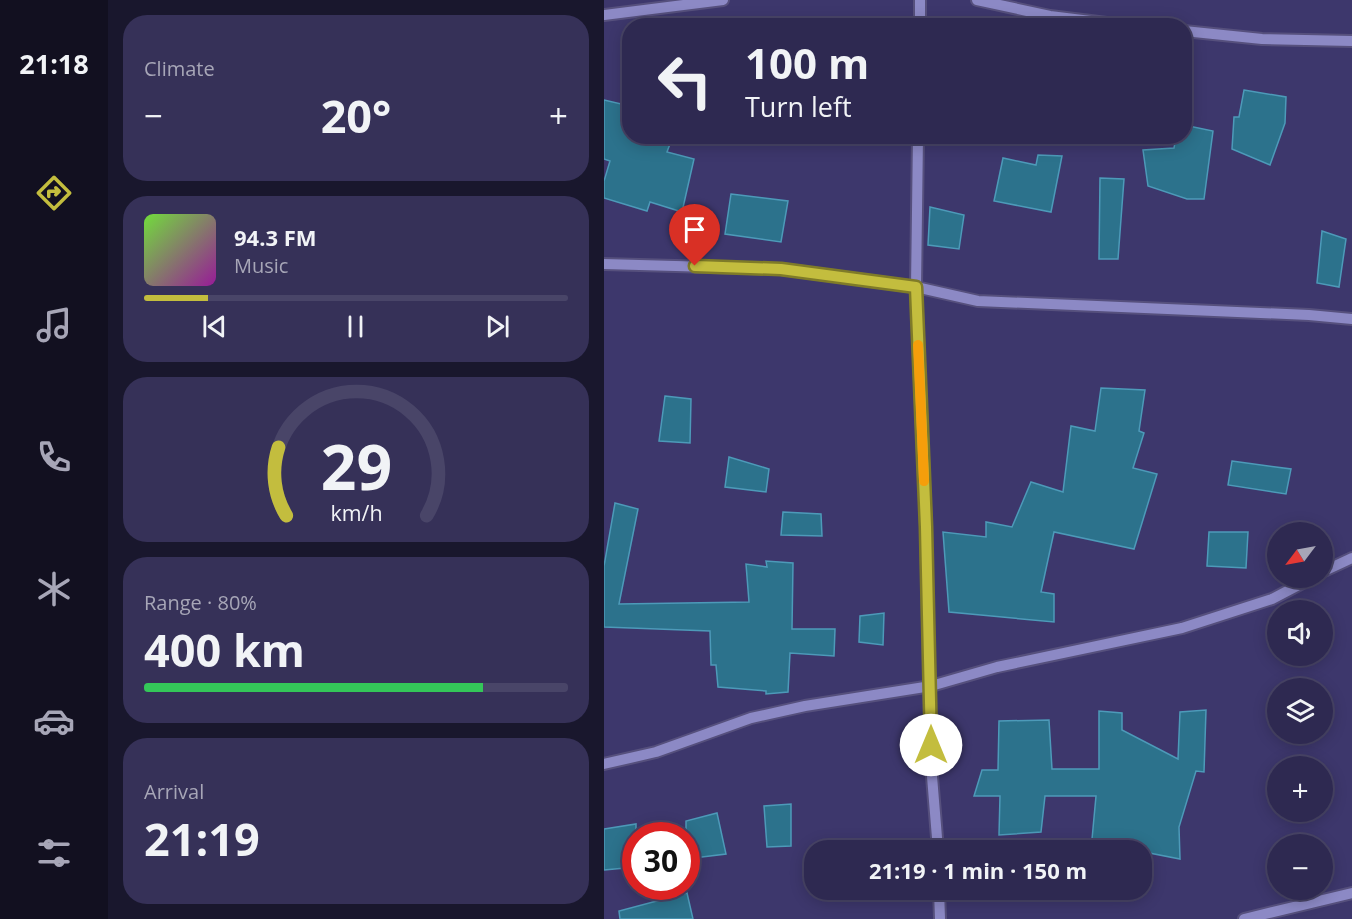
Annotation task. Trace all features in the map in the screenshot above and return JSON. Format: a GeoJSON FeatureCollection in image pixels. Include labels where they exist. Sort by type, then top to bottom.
{"type":"FeatureCollection","features":[{"type":"Feature","properties":{"kind":"street"},"geometry":{"type":"LineString","coordinates":[[604,15],[723,0]]}},
{"type":"Feature","properties":{"kind":"street"},"geometry":{"type":"LineString","coordinates":[[920,0],[920,18]]}},
{"type":"Feature","properties":{"kind":"street"},"geometry":{"type":"LineString","coordinates":[[978,0],[1066,18]]}},
{"type":"Feature","properties":{"kind":"street"},"geometry":{"type":"LineString","coordinates":[[1192,32],[1262,39],[1351,41]]}},
{"type":"Feature","properties":{"kind":"street"},"geometry":{"type":"LineString","coordinates":[[918,144],[916,287],[926,527],[931,764],[937,840]]}},
{"type":"Feature","properties":{"kind":"street"},"geometry":{"type":"LineString","coordinates":[[604,264],[781,269],[916,287],[978,301],[1309,315],[1351,319]]}},
{"type":"Feature","properties":{"kind":"street"},"geometry":{"type":"LineString","coordinates":[[1333,567],[1351,558]]}},
{"type":"Feature","properties":{"kind":"street"},"geometry":{"type":"LineString","coordinates":[[604,764],[656,752],[751,718],[805,706],[931,686],[1009,664],[1182,628],[1272,599],[1293,588]]}},
{"type":"Feature","properties":{"kind":"street"},"geometry":{"type":"LineString","coordinates":[[1244,919],[1351,893]]}},
{"type":"Feature","properties":{"kind":"street"},"geometry":{"type":"LineString","coordinates":[[939,900],[940,919]]}},
{"type":"Feature","properties":{"kind":"building"},"geometry":{"type":"Polygon","coordinates":[[[1244,90],[1286,97],[1285,123],[1270,165],[1232,149],[1234,117],[1239,117],[1244,90]]]}},
{"type":"Feature","properties":{"kind":"building"},"geometry":{"type":"Polygon","coordinates":[[[604,100],[622,104],[622,144],[670,144],[667,152],[694,159],[682,212],[650,202],[647,211],[604,198],[604,181],[610,161],[604,159],[604,100]]]}},
{"type":"Feature","properties":{"kind":"building"},"geometry":{"type":"Polygon","coordinates":[[[1192,127],[1213,131],[1204,199],[1187,199],[1148,186],[1143,150],[1174,148],[1175,144],[1192,144],[1192,127]]]}},
{"type":"Feature","properties":{"kind":"building"},"geometry":{"type":"Polygon","coordinates":[[[1038,155],[1062,156],[1051,212],[994,201],[1003,158],[1036,165],[1038,155]]]}},
{"type":"Feature","properties":{"kind":"building"},"geometry":{"type":"Polygon","coordinates":[[[1100,178],[1124,179],[1118,259],[1099,259],[1100,178]]]}},
{"type":"Feature","properties":{"kind":"building"},"geometry":{"type":"Polygon","coordinates":[[[731,194],[788,201],[781,242],[725,234],[731,194]]]}},
{"type":"Feature","properties":{"kind":"building"},"geometry":{"type":"Polygon","coordinates":[[[930,207],[964,215],[959,249],[928,245],[930,207]]]}},
{"type":"Feature","properties":{"kind":"building"},"geometry":{"type":"Polygon","coordinates":[[[1322,231],[1346,239],[1339,287],[1317,283],[1322,231]]]}},
{"type":"Feature","properties":{"kind":"building"},"geometry":{"type":"Polygon","coordinates":[[[1101,388],[1145,390],[1139,431],[1144,433],[1133,468],[1157,474],[1134,549],[1054,532],[1041,592],[1054,594],[1054,622],[949,612],[943,532],[986,537],[986,522],[1012,527],[1031,482],[1063,492],[1071,426],[1095,431],[1101,388]]]}},
{"type":"Feature","properties":{"kind":"building"},"geometry":{"type":"Polygon","coordinates":[[[665,396],[691,399],[690,443],[659,441],[665,396]]]}},
{"type":"Feature","properties":{"kind":"building"},"geometry":{"type":"Polygon","coordinates":[[[729,457],[769,469],[766,492],[725,487],[729,457]]]}},
{"type":"Feature","properties":{"kind":"building"},"geometry":{"type":"Polygon","coordinates":[[[1232,461],[1291,469],[1286,494],[1228,485],[1232,461]]]}},
{"type":"Feature","properties":{"kind":"building"},"geometry":{"type":"Polygon","coordinates":[[[615,503],[638,509],[619,604],[749,602],[746,564],[767,567],[766,561],[793,563],[792,629],[835,629],[834,656],[790,653],[788,692],[766,694],[766,691],[718,687],[716,665],[711,665],[710,631],[604,627],[604,566],[615,503]]]}},
{"type":"Feature","properties":{"kind":"building"},"geometry":{"type":"Polygon","coordinates":[[[783,512],[821,514],[822,536],[781,535],[783,512]]]}},
{"type":"Feature","properties":{"kind":"building"},"geometry":{"type":"Polygon","coordinates":[[[1209,532],[1248,532],[1246,568],[1207,566],[1209,532]]]}},
{"type":"Feature","properties":{"kind":"building"},"geometry":{"type":"Polygon","coordinates":[[[884,613],[883,645],[859,642],[860,616],[884,613]]]}},
{"type":"Feature","properties":{"kind":"building"},"geometry":{"type":"Polygon","coordinates":[[[1206,710],[1204,772],[1196,771],[1179,827],[1180,859],[1152,854],[1152,840],[1092,840],[1096,796],[1045,796],[1041,832],[999,835],[1000,796],[974,796],[982,770],[998,770],[999,721],[1049,720],[1052,769],[1099,769],[1099,711],[1122,713],[1122,730],[1178,759],[1180,712],[1206,710]]]}},
{"type":"Feature","properties":{"kind":"building"},"geometry":{"type":"Polygon","coordinates":[[[791,804],[791,846],[767,847],[764,806],[791,804]]]}},
{"type":"Feature","properties":{"kind":"building"},"geometry":{"type":"Polygon","coordinates":[[[717,813],[726,854],[700,857],[700,822],[686,821],[717,813]]]}},
{"type":"Feature","properties":{"kind":"building"},"geometry":{"type":"Polygon","coordinates":[[[622,826],[622,868],[604,870],[604,829],[622,826]]]}},
{"type":"Feature","properties":{"kind":"building"},"geometry":{"type":"Polygon","coordinates":[[[661,900],[689,900],[693,919],[620,919],[619,911],[661,900]]]}},
{"type":"Feature","properties":{"kind":"slow traffic"},"geometry":{"type":"LineString","coordinates":[[918,345],[924,481]]}},
{"type":"Feature","properties":{"kind":"route"},"geometry":{"type":"LineString","coordinates":[[695,266],[781,269],[916,287],[926,527],[931,745]]}}]}
